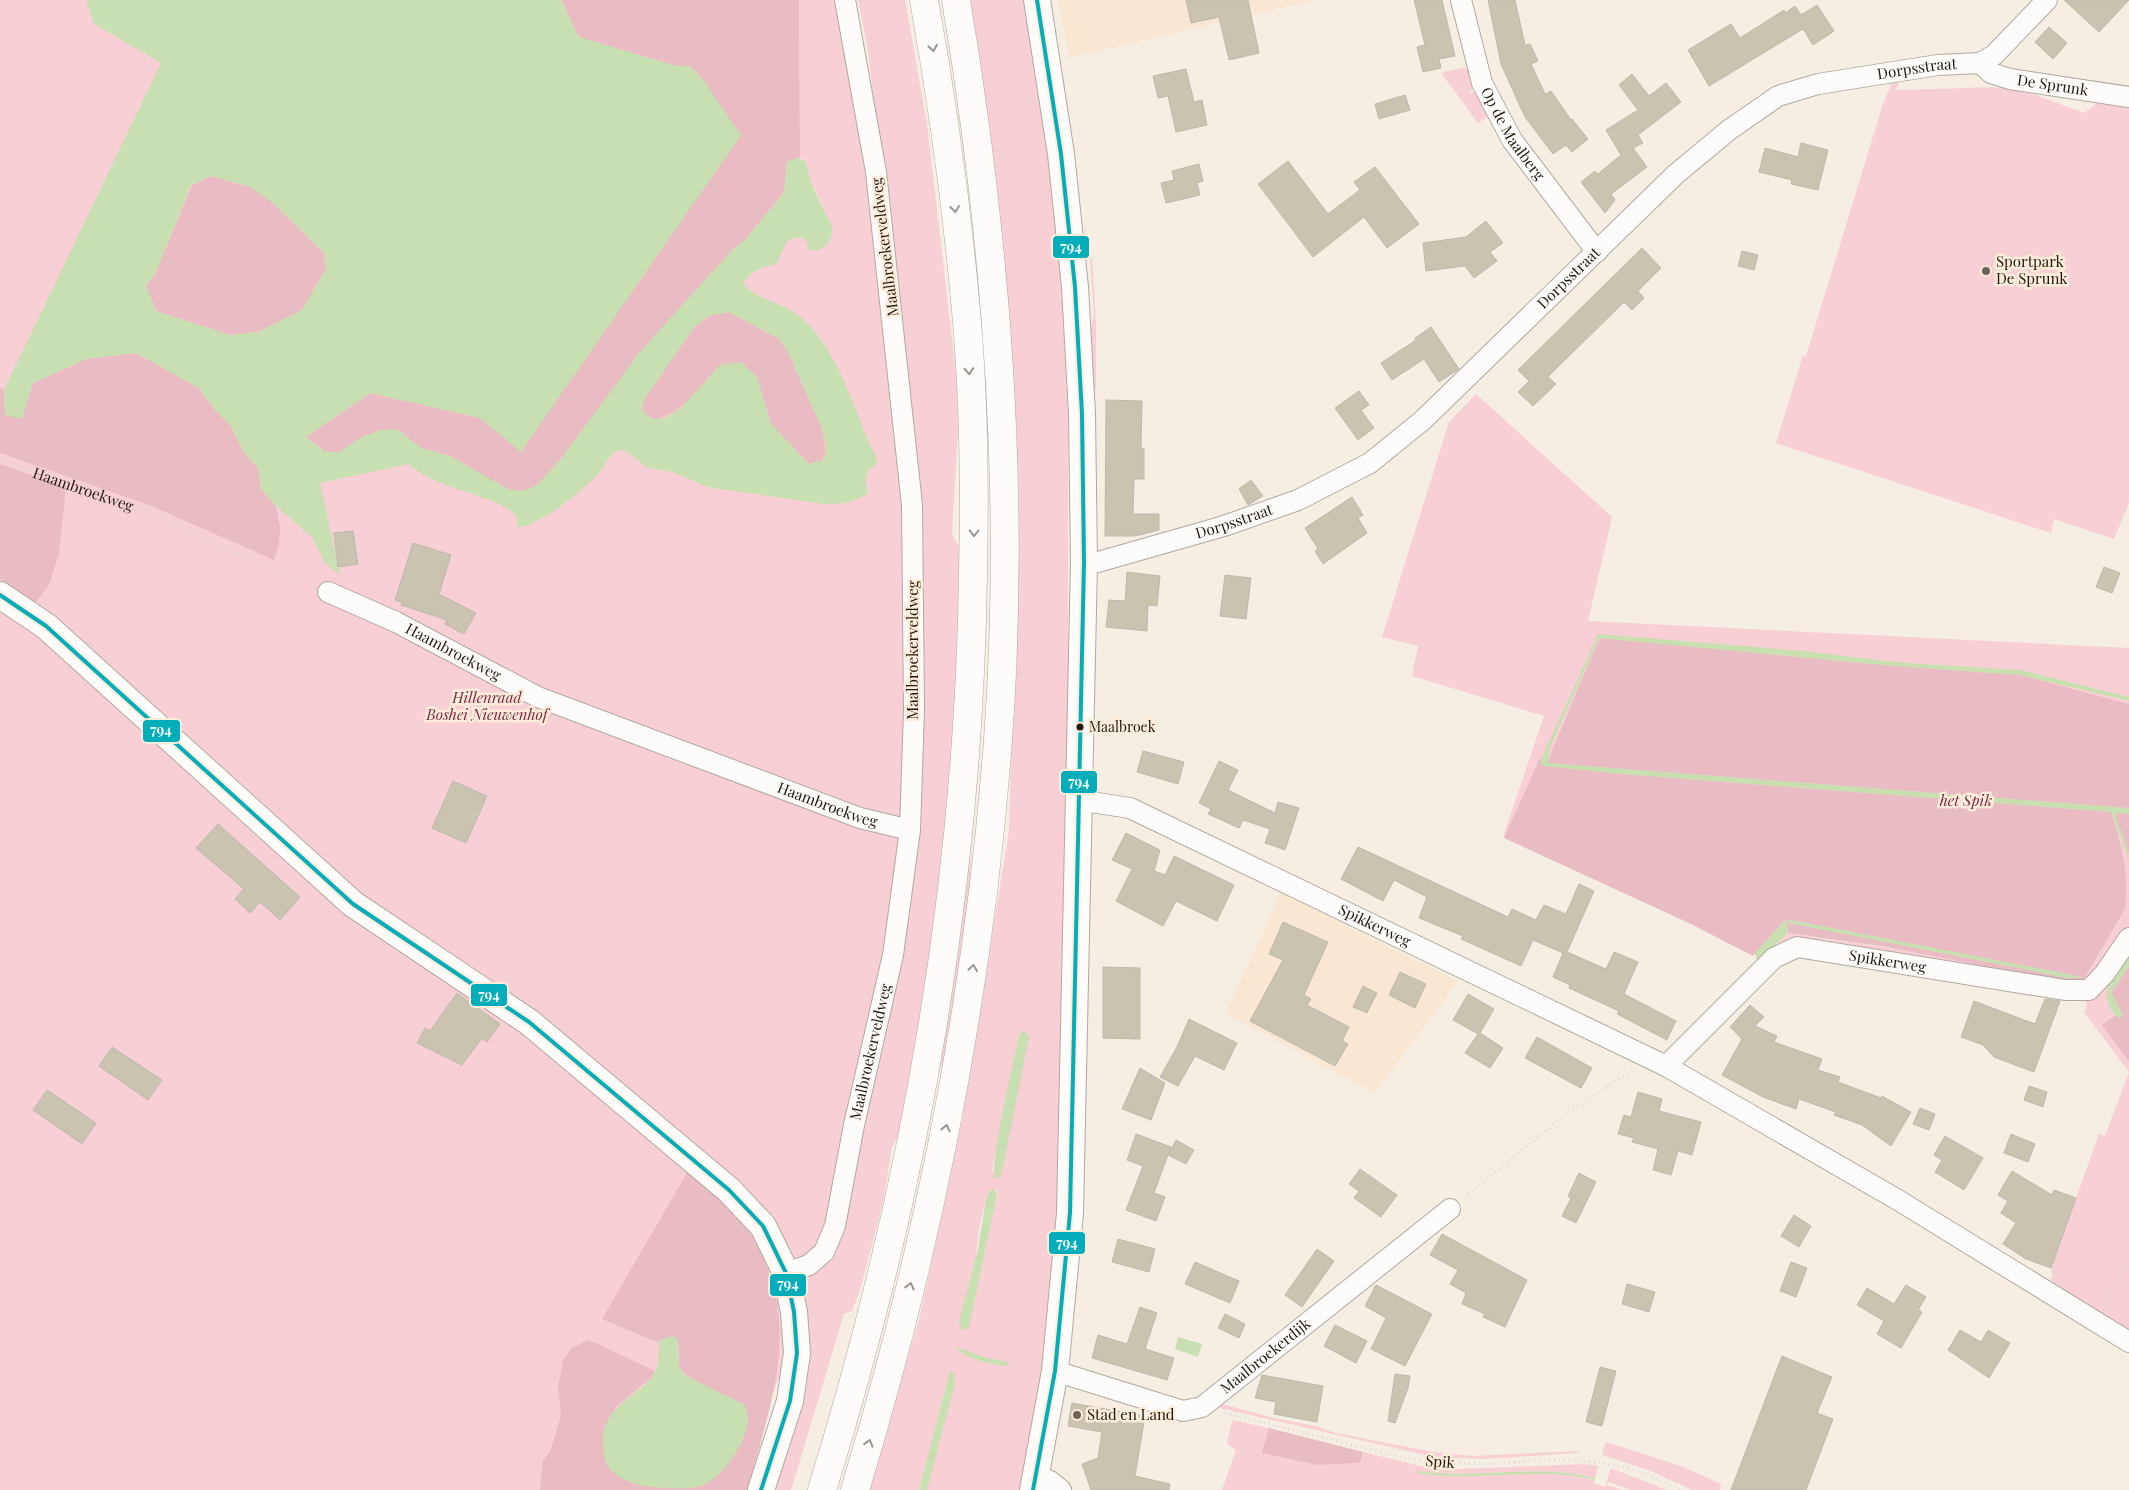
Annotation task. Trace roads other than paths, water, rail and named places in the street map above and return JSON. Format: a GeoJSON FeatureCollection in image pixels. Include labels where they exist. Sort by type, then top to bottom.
{"type":"FeatureCollection","features":[{"type":"Feature","properties":{"kind":"highway"},"geometry":{"type":"LineString","coordinates":[[822,1490],[844,1418],[904,1182],[923,1086],[941,984],[954,882],[968,731],[974,522],[972,428],[966,312],[946,132],[924,0]]}},
{"type":"Feature","properties":{"kind":"highway"},"geometry":{"type":"LineString","coordinates":[[855,1490],[874,1428],[908,1298],[953,1097],[980,921],[998,738],[1004,560],[1002,418],[985,195],[956,0]]}},
{"type":"Feature","properties":{"kind":"street","name":"Maalbroekerveldweg"},"geometry":{"type":"LineString","coordinates":[[786,1273],[809,1265],[824,1252],[835,1226],[854,1125],[893,955],[910,830],[914,710],[912,505],[876,172],[845,0]]}},
{"type":"Feature","properties":{"kind":"street"},"geometry":{"type":"LineString","coordinates":[[1037,0],[1061,154],[1075,287],[1082,414],[1084,562],[1070,1212],[1055,1371],[1035,1483],[1050,1481],[1062,1490]]}},
{"type":"Feature","properties":{"kind":"street","name":"Op de Maalberg"},"geometry":{"type":"LineString","coordinates":[[1461,0],[1482,83],[1512,140],[1597,252]]}},
{"type":"Feature","properties":{"kind":"street"},"geometry":{"type":"LineString","coordinates":[[1980,64],[1994,55],[2047,0]]}},
{"type":"Feature","properties":{"kind":"street","name":"Dorpsstraat"},"geometry":{"type":"LineString","coordinates":[[1084,562],[1098,562],[1224,526],[1298,500],[1370,463],[1422,420],[1676,174],[1729,130],[1778,96],[1818,84],[1938,65],[1980,64]]}},
{"type":"Feature","properties":{"kind":"street","name":"De Sprunk"},"geometry":{"type":"LineString","coordinates":[[1980,64],[1991,73],[2010,80],[2129,97]]}},
{"type":"Feature","properties":{"kind":"street","name":"Haambroekweg"},"geometry":{"type":"LineString","coordinates":[[328,592],[396,622],[538,697],[860,818],[910,830]]}},
{"type":"Feature","properties":{"kind":"street"},"geometry":{"type":"LineString","coordinates":[[0,595],[46,626],[352,904],[529,1022],[729,1190],[763,1226],[786,1273],[794,1312],[798,1353],[790,1401],[761,1490]]}},
{"type":"Feature","properties":{"kind":"street","name":"Spikkerweg"},"geometry":{"type":"LineString","coordinates":[[1078,800],[1130,808],[1647,1059],[1666,1066],[1882,1190],[2129,1342]]}},
{"type":"Feature","properties":{"kind":"street","name":"Spikkerweg"},"geometry":{"type":"LineString","coordinates":[[1666,1066],[1774,958],[1797,947],[2065,990],[2089,990],[2105,973],[2129,938]]}},
{"type":"Feature","properties":{"kind":"street","name":"Maalbroekerdijk"},"geometry":{"type":"LineString","coordinates":[[1055,1371],[1183,1410],[1202,1407],[1450,1209]]}},
{"type":"Feature","properties":{"kind":"place","name":"Sportpark De Sprunk"},"geometry":{"type":"Point","coordinates":[1986,271]}},
{"type":"Feature","properties":{"kind":"place","name":"Maalbroek"},"geometry":{"type":"Point","coordinates":[1080,727]}},
{"type":"Feature","properties":{"kind":"place","name":"Stad en Land"},"geometry":{"type":"Point","coordinates":[1077,1415]}},
{"type":"Feature","properties":{"kind":"park label","name":"Hillenraad Boshei Nieuwenhof"},"geometry":{"type":"Point","coordinates":[487,706]}},
{"type":"Feature","properties":{"kind":"park label","name":"het Spik"},"geometry":{"type":"Point","coordinates":[1966,801]}}]}
